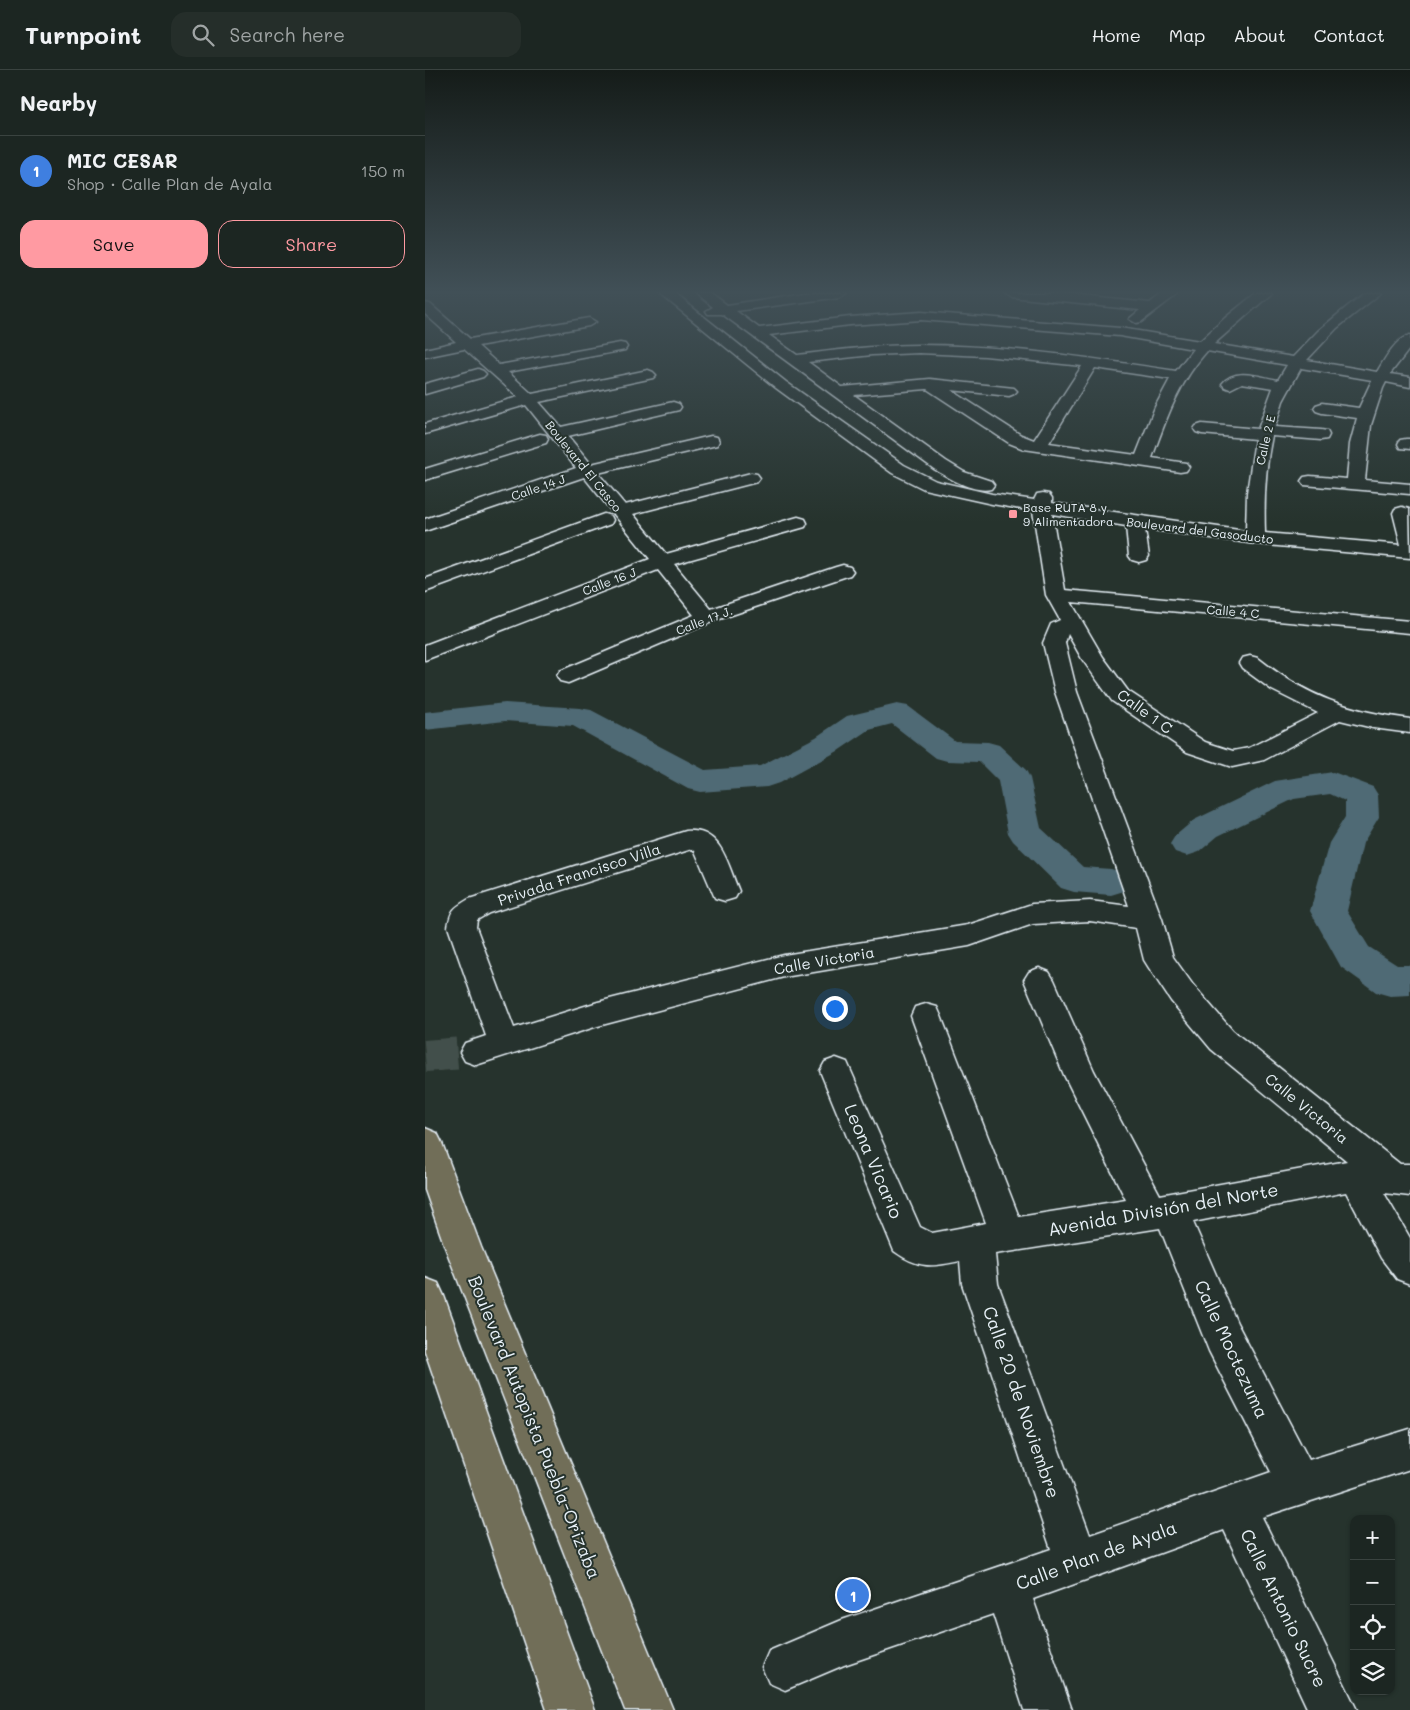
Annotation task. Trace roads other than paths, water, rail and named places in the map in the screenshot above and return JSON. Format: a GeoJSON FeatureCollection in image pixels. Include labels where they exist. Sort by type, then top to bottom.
{"type":"FeatureCollection","features":[{"type":"Feature","properties":{"kind":"highway","name":"Boulevard Autopista Puebla-Orizaba"},"geometry":{"type":"LineString","coordinates":[[425,1143],[463,1247],[649,1710]]}},
{"type":"Feature","properties":{"kind":"highway"},"geometry":{"type":"LineString","coordinates":[[425,1296],[571,1710]]}},
{"type":"Feature","properties":{"kind":"street","name":"Boulevard El Casco"},"geometry":{"type":"LineString","coordinates":[[475,370],[511,404],[582,491]]}},
{"type":"Feature","properties":{"kind":"street","name":"Boulevard El Casco"},"geometry":{"type":"LineString","coordinates":[[497,370],[534,398],[557,434],[588,470],[608,518],[692,617]]}},
{"type":"Feature","properties":{"kind":"street","name":"Boulevard del Gasoducto"},"geometry":{"type":"LineString","coordinates":[[760,370],[911,477],[949,491],[1043,502],[1256,534]]}},
{"type":"Feature","properties":{"kind":"street","name":"Boulevard del Gasoducto"},"geometry":{"type":"LineString","coordinates":[[807,370],[958,476],[1005,491],[1043,502],[1135,522],[1409,546]]}},
{"type":"Feature","properties":{"kind":"street"},"geometry":{"type":"LineString","coordinates":[[1038,447],[1087,370]]}},
{"type":"Feature","properties":{"kind":"street"},"geometry":{"type":"LineString","coordinates":[[1136,370],[1180,376]]}},
{"type":"Feature","properties":{"kind":"street"},"geometry":{"type":"LineString","coordinates":[[1142,461],[1158,417],[1185,370]]}},
{"type":"Feature","properties":{"kind":"street","name":"Calle 2 E"},"geometry":{"type":"LineString","coordinates":[[1256,534],[1257,477],[1265,433],[1282,385],[1291,370]]}},
{"type":"Feature","properties":{"kind":"street"},"geometry":{"type":"LineString","coordinates":[[1341,370],[1410,382]]}},
{"type":"Feature","properties":{"kind":"street"},"geometry":{"type":"LineString","coordinates":[[1356,484],[1356,457],[1365,414],[1380,376],[1385,370]]}},
{"type":"Feature","properties":{"kind":"street"},"geometry":{"type":"LineString","coordinates":[[425,389],[478,374]]}},
{"type":"Feature","properties":{"kind":"street"},"geometry":{"type":"LineString","coordinates":[[425,429],[534,398],[648,375]]}},
{"type":"Feature","properties":{"kind":"street"},"geometry":{"type":"LineString","coordinates":[[1230,384],[1240,378],[1282,385]]}},
{"type":"Feature","properties":{"kind":"street"},"geometry":{"type":"LineString","coordinates":[[930,384],[1015,439],[1038,447],[1180,467]]}},
{"type":"Feature","properties":{"kind":"street"},"geometry":{"type":"LineString","coordinates":[[839,392],[930,384],[1009,391]]}},
{"type":"Feature","properties":{"kind":"street"},"geometry":{"type":"LineString","coordinates":[[557,434],[673,407]]}},
{"type":"Feature","properties":{"kind":"street"},"geometry":{"type":"LineString","coordinates":[[1322,408],[1365,414]]}},
{"type":"Feature","properties":{"kind":"street"},"geometry":{"type":"LineString","coordinates":[[1202,429],[1321,435]]}},
{"type":"Feature","properties":{"kind":"street"},"geometry":{"type":"LineString","coordinates":[[425,475],[540,439]]}},
{"type":"Feature","properties":{"kind":"street","name":"Calle 14 J"},"geometry":{"type":"LineString","coordinates":[[425,525],[588,470],[711,441]]}},
{"type":"Feature","properties":{"kind":"street"},"geometry":{"type":"LineString","coordinates":[[425,586],[608,518],[751,478]]}},
{"type":"Feature","properties":{"kind":"street"},"geometry":{"type":"LineString","coordinates":[[1310,481],[1410,489]]}},
{"type":"Feature","properties":{"kind":"street"},"geometry":{"type":"LineString","coordinates":[[1333,482],[1334,503]]}},
{"type":"Feature","properties":{"kind":"street","name":"Calle 1 C"},"geometry":{"type":"LineString","coordinates":[[1043,502],[1056,595],[1093,659],[1120,696],[1196,747],[1232,759],[1255,755],[1338,712]]}},
{"type":"Feature","properties":{"kind":"street"},"geometry":{"type":"LineString","coordinates":[[1402,512],[1409,546]]}},
{"type":"Feature","properties":{"kind":"street"},"geometry":{"type":"LineString","coordinates":[[1135,522],[1139,556]]}},
{"type":"Feature","properties":{"kind":"street","name":"Calle 16 J"},"geometry":{"type":"LineString","coordinates":[[425,653],[649,566],[798,523]]}},
{"type":"Feature","properties":{"kind":"street","name":"Calle 17 J."},"geometry":{"type":"LineString","coordinates":[[568,676],[692,617],[843,571]]}},
{"type":"Feature","properties":{"kind":"street","name":"Calle 4 C"},"geometry":{"type":"LineString","coordinates":[[1056,595],[1410,627]]}},
{"type":"Feature","properties":{"kind":"street","name":"Calle Victoria"},"geometry":{"type":"LineString","coordinates":[[1073,622],[1059,629],[1054,643],[1066,692],[1148,918],[1159,960],[1182,993],[1223,1040],[1401,1178]]}},
{"type":"Feature","properties":{"kind":"street"},"geometry":{"type":"LineString","coordinates":[[1249,663],[1282,686],[1338,712],[1410,726]]}},
{"type":"Feature","properties":{"kind":"street"},"geometry":{"type":"LineString","coordinates":[[1303,696],[1410,708]]}},
{"type":"Feature","properties":{"kind":"street","name":"Privada Francisco Villa"},"geometry":{"type":"LineString","coordinates":[[505,1042],[462,927],[464,915],[479,906],[686,840],[697,840],[706,846],[725,891]]}},
{"type":"Feature","properties":{"kind":"street","name":"Calle Victoria"},"geometry":{"type":"LineString","coordinates":[[476,1052],[598,1014],[784,966],[969,935],[1032,914],[1090,911],[1148,918]]}},
{"type":"Feature","properties":{"kind":"street","name":"Calle Moctezuma"},"geometry":{"type":"LineString","coordinates":[[1039,980],[1080,1075],[1160,1211],[1300,1485]]}},
{"type":"Feature","properties":{"kind":"street","name":"Calle 20 de Noviembre"},"geometry":{"type":"LineString","coordinates":[[926,1016],[992,1238],[980,1284],[1077,1561]]}},
{"type":"Feature","properties":{"kind":"street","name":"Leona Vicario"},"geometry":{"type":"LineString","coordinates":[[836,1071],[907,1238],[917,1247]]}},
{"type":"Feature","properties":{"kind":"street"},"geometry":{"type":"LineString","coordinates":[[1355,1175],[1394,1246],[1410,1267]]}},
{"type":"Feature","properties":{"kind":"street","name":"Avenida División del Norte"},"geometry":{"type":"LineString","coordinates":[[917,1247],[932,1250],[1355,1175],[1401,1178]]}},
{"type":"Feature","properties":{"kind":"street","name":"Calle Plan de Ayala"},"geometry":{"type":"LineString","coordinates":[[785,1667],[842,1643],[1007,1587],[1235,1505],[1410,1449]]}},
{"type":"Feature","properties":{"kind":"street","name":"Calle Antonio Sucre"},"geometry":{"type":"LineString","coordinates":[[1235,1505],[1333,1710]]}},
{"type":"Feature","properties":{"kind":"street"},"geometry":{"type":"LineString","coordinates":[[1007,1587],[1048,1710]]}},
{"type":"Feature","properties":{"kind":"waterway"},"geometry":{"type":"LineString","coordinates":[[425,721],[505,712],[580,717],[700,781],[767,776],[827,744],[858,723],[897,713],[947,751],[988,752],[1014,778],[1025,833],[1074,879],[1111,882]]}},
{"type":"Feature","properties":{"kind":"waterway"},"geometry":{"type":"LineString","coordinates":[[1187,844],[1206,828],[1287,789],[1333,783],[1361,795],[1362,817],[1346,843],[1328,911],[1355,957],[1390,981],[1410,980]]}},
{"type":"Feature","properties":{"kind":"tunnel"},"geometry":{"type":"LineString","coordinates":[[425,1056],[476,1052]]}},
{"type":"Feature","properties":{"kind":"place","name":"Base RUTA 8 y 9 Alimentadora"},"geometry":{"type":"Point","coordinates":[1013,514]}},
{"type":"Feature","properties":{"kind":"place","name":"MIC CESAR"},"geometry":{"type":"Point","coordinates":[853,1595]}}]}
